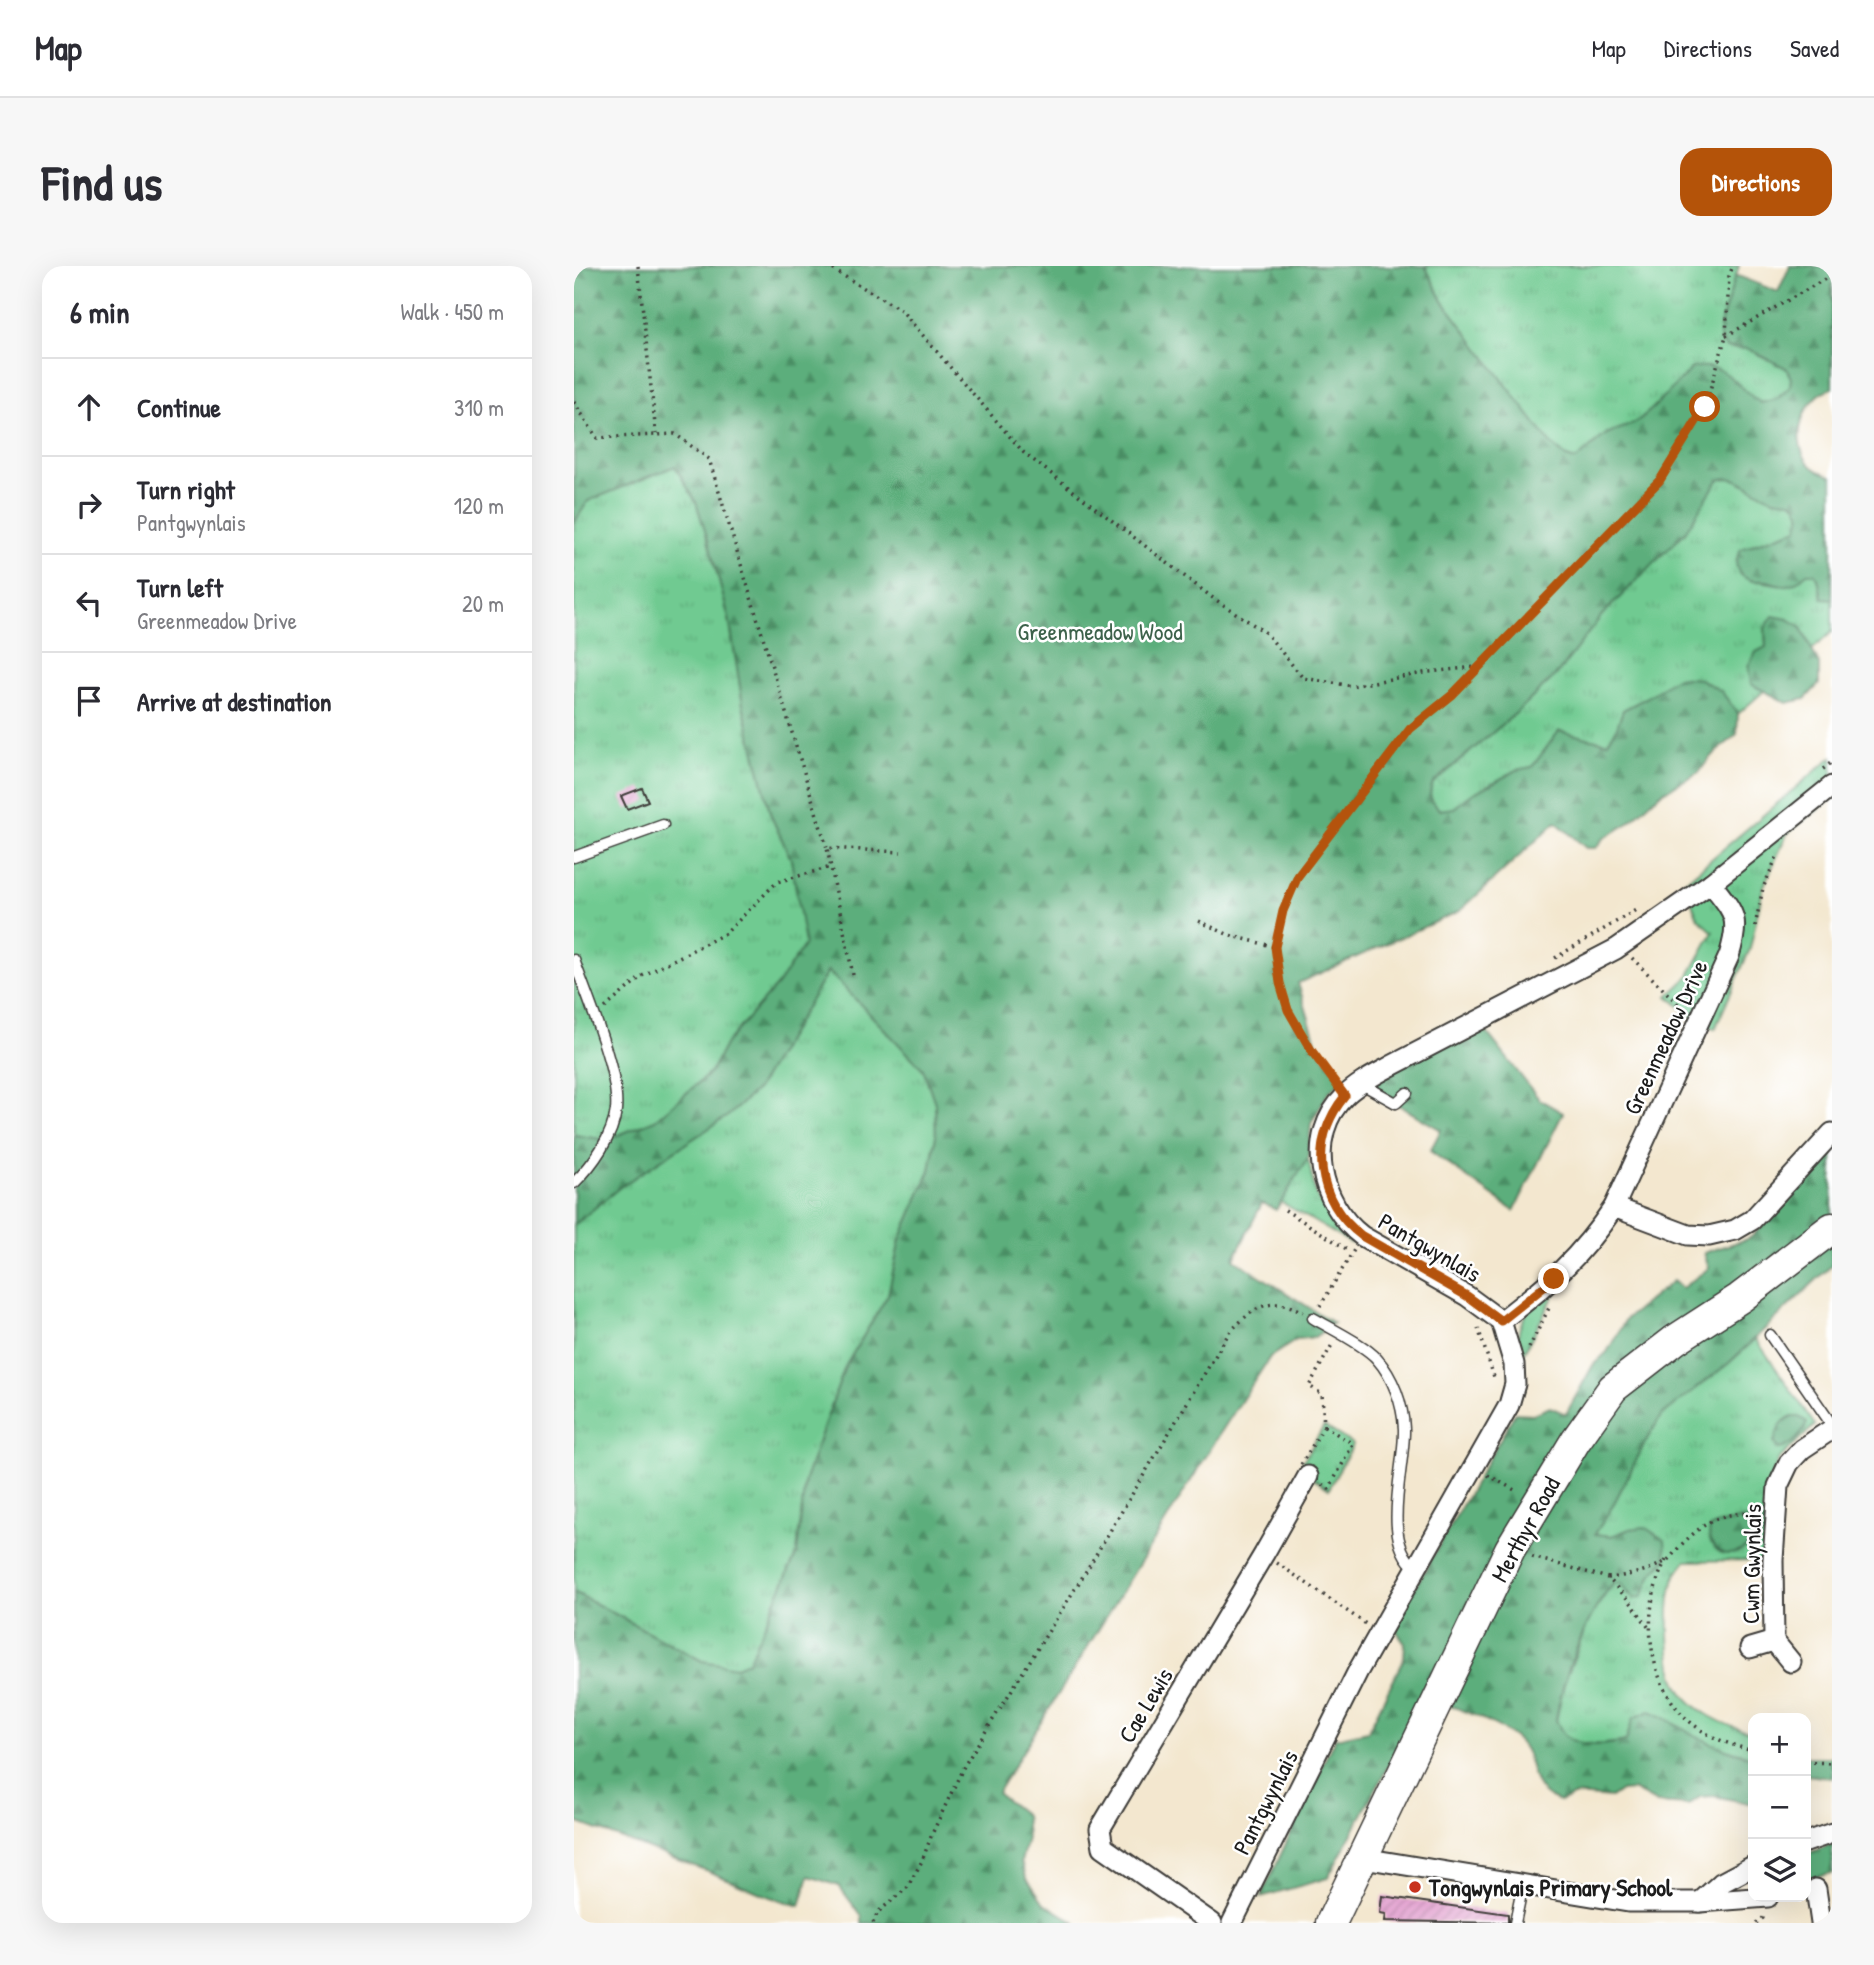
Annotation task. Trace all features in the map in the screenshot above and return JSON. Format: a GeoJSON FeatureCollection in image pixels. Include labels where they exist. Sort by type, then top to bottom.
{"type":"FeatureCollection","features":[{"type":"Feature","properties":{"kind":"main road","name":"Merthyr Road"},"geometry":{"type":"LineString","coordinates":[[1331,1923],[1510,1549],[1576,1440],[1613,1388],[1675,1340],[1740,1298],[1832,1227]]}},
{"type":"Feature","properties":{"kind":"street"},"geometry":{"type":"LineString","coordinates":[[1711,883],[1827,778]]}},
{"type":"Feature","properties":{"kind":"street","name":"Pantgwynlais"},"geometry":{"type":"LineString","coordinates":[[1232,1923],[1351,1683],[1505,1412],[1515,1384],[1511,1349],[1501,1321],[1467,1296],[1357,1244],[1327,1188],[1321,1159],[1326,1126],[1335,1108],[1361,1083],[1620,946],[1711,883]]}},
{"type":"Feature","properties":{"kind":"street","name":"Greenmeadow Drive"},"geometry":{"type":"LineString","coordinates":[[1501,1321],[1576,1258],[1614,1207],[1729,956],[1737,932],[1732,910],[1711,883]]}},
{"type":"Feature","properties":{"kind":"street"},"geometry":{"type":"LineString","coordinates":[[1614,1207],[1688,1235],[1709,1236],[1735,1230],[1752,1220],[1832,1133]]}},
{"type":"Feature","properties":{"kind":"street","name":"Cwm Gwynlais"},"geometry":{"type":"LineString","coordinates":[[1791,1662],[1774,1641],[1773,1560],[1778,1486],[1788,1463],[1832,1427]]}},
{"type":"Feature","properties":{"kind":"street","name":"Cae Lewis"},"geometry":{"type":"LineString","coordinates":[[1212,1923],[1103,1847],[1100,1829],[1308,1476]]}},
{"type":"Feature","properties":{"kind":"street","name":"Cwm Gwynlais"},"geometry":{"type":"LineString","coordinates":[[1749,1648],[1774,1641]]}},
{"type":"Feature","properties":{"kind":"street"},"geometry":{"type":"LineString","coordinates":[[1811,1840],[1832,1833]]}},
{"type":"Feature","properties":{"kind":"street"},"geometry":{"type":"LineString","coordinates":[[1363,1858],[1628,1902],[1700,1902],[1748,1898]]}},
{"type":"Feature","properties":{"kind":"street"},"geometry":{"type":"LineString","coordinates":[[1700,1902],[1721,1883],[1748,1869]]}},
{"type":"Feature","properties":{"kind":"street"},"geometry":{"type":"LineString","coordinates":[[1818,1887],[1821,1923]]}},
{"type":"Feature","properties":{"kind":"lane"},"geometry":{"type":"LineString","coordinates":[[574,857],[663,825]]}},
{"type":"Feature","properties":{"kind":"lane"},"geometry":{"type":"LineString","coordinates":[[574,960],[610,1068],[616,1108],[607,1140],[574,1183]]}},
{"type":"Feature","properties":{"kind":"lane"},"geometry":{"type":"LineString","coordinates":[[1361,1083],[1396,1103],[1407,1093]]}},
{"type":"Feature","properties":{"kind":"lane"},"geometry":{"type":"LineString","coordinates":[[1313,1318],[1375,1356],[1388,1374],[1400,1401],[1404,1429],[1397,1505],[1399,1543],[1406,1560],[1416,1568]]}},
{"type":"Feature","properties":{"kind":"lane"},"geometry":{"type":"LineString","coordinates":[[1770,1335],[1832,1427]]}},
{"type":"Feature","properties":{"kind":"lane"},"geometry":{"type":"LineString","coordinates":[[1515,1923],[1524,1884]]}},
{"type":"Feature","properties":{"kind":"path"},"geometry":{"type":"LineString","coordinates":[[638,266],[656,435]]}},
{"type":"Feature","properties":{"kind":"path"},"geometry":{"type":"LineString","coordinates":[[827,266],[901,310],[1024,453],[1213,598],[1266,633],[1303,678],[1352,686],[1429,672],[1479,667]]}},
{"type":"Feature","properties":{"kind":"path"},"geometry":{"type":"LineString","coordinates":[[1345,1096],[1311,1050],[1288,1010],[1280,983],[1275,947],[1283,911],[1298,876],[1410,729],[1452,695],[1660,480],[1705,407],[1726,336],[1729,276],[1732,266]]}},
{"type":"Feature","properties":{"kind":"path"},"geometry":{"type":"LineString","coordinates":[[1726,336],[1832,275]]}},
{"type":"Feature","properties":{"kind":"path"},"geometry":{"type":"LineString","coordinates":[[574,402],[597,438],[676,434],[709,458],[827,848],[853,975]]}},
{"type":"Feature","properties":{"kind":"path"},"geometry":{"type":"LineString","coordinates":[[1827,778],[1832,762]]}},
{"type":"Feature","properties":{"kind":"path"},"geometry":{"type":"LineString","coordinates":[[827,848],[901,852]]}},
{"type":"Feature","properties":{"kind":"path"},"geometry":{"type":"LineString","coordinates":[[594,1017],[642,976],[726,933],[777,882],[831,867]]}},
{"type":"Feature","properties":{"kind":"path"},"geometry":{"type":"LineString","coordinates":[[1547,962],[1644,906]]}},
{"type":"Feature","properties":{"kind":"path"},"geometry":{"type":"LineString","coordinates":[[1199,921],[1229,935],[1275,947]]}},
{"type":"Feature","properties":{"kind":"path"},"geometry":{"type":"LineString","coordinates":[[1620,946],[1698,1023]]}},
{"type":"Feature","properties":{"kind":"path"},"geometry":{"type":"LineString","coordinates":[[873,1923],[878,1912],[907,1888],[922,1861],[964,1766],[1059,1616],[1229,1334],[1249,1312],[1271,1304],[1293,1307],[1313,1318],[1357,1244],[1285,1210]]}},
{"type":"Feature","properties":{"kind":"path"},"geometry":{"type":"LineString","coordinates":[[1467,1296],[1505,1412]]}},
{"type":"Feature","properties":{"kind":"path"},"geometry":{"type":"LineString","coordinates":[[1515,1374],[1551,1305]]}},
{"type":"Feature","properties":{"kind":"path"},"geometry":{"type":"LineString","coordinates":[[1324,1426],[1353,1444],[1329,1489],[1299,1468],[1324,1426],[1322,1394],[1309,1386],[1338,1333]]}},
{"type":"Feature","properties":{"kind":"path"},"geometry":{"type":"LineString","coordinates":[[1475,1466],[1537,1504]]}},
{"type":"Feature","properties":{"kind":"path"},"geometry":{"type":"LineString","coordinates":[[1510,1549],[1565,1568],[1608,1578],[1643,1571],[1666,1560],[1715,1518],[1731,1513],[1775,1513]]}},
{"type":"Feature","properties":{"kind":"path"},"geometry":{"type":"LineString","coordinates":[[1264,1554],[1379,1633]]}},
{"type":"Feature","properties":{"kind":"path"},"geometry":{"type":"LineString","coordinates":[[1666,1560],[1652,1596],[1650,1629],[1654,1659],[1664,1687],[1677,1709],[1693,1725],[1723,1743],[1748,1750]]}},
{"type":"Feature","properties":{"kind":"path"},"geometry":{"type":"LineString","coordinates":[[1608,1578],[1633,1605],[1650,1629]]}},
{"type":"Feature","properties":{"kind":"path"},"geometry":{"type":"LineString","coordinates":[[1811,1762],[1832,1763]]}},
{"type":"Feature","properties":{"kind":"green space","name":"Greenmeadow Wood"},"geometry":{"type":"Polygon","coordinates":[[[574,266],[1425,266],[1443,301],[1551,444],[1566,457],[1576,460],[1606,434],[1635,423],[1692,368],[1714,368],[1723,372],[1761,403],[1777,399],[1790,387],[1791,378],[1786,368],[1748,349],[1726,348],[1720,338],[1720,325],[1736,275],[1778,292],[1790,266],[1832,266],[1832,388],[1822,393],[1807,409],[1802,419],[1800,442],[1802,452],[1810,465],[1832,476],[1832,599],[1822,598],[1818,578],[1814,573],[1807,573],[1787,585],[1752,581],[1741,575],[1736,563],[1741,549],[1797,529],[1800,513],[1791,501],[1777,500],[1740,481],[1726,478],[1718,480],[1685,532],[1602,615],[1557,674],[1516,713],[1433,783],[1431,798],[1440,810],[1454,808],[1472,794],[1517,770],[1532,767],[1559,731],[1607,742],[1616,730],[1623,710],[1677,677],[1700,679],[1721,691],[1738,714],[1737,734],[1711,757],[1699,772],[1661,793],[1627,824],[1603,839],[1596,848],[1586,848],[1556,822],[1460,911],[1298,983],[1318,1048],[1341,1081],[1328,1093],[1311,1123],[1308,1158],[1276,1210],[1262,1203],[1234,1259],[1333,1323],[1315,1337],[1298,1339],[1270,1357],[997,1793],[1025,1815],[1027,1838],[1021,1862],[1026,1877],[1044,1903],[1076,1923],[862,1923],[862,1917],[839,1886],[809,1876],[800,1906],[770,1897],[574,1821],[574,1592],[702,1661],[736,1667],[748,1662],[797,1553],[805,1480],[845,1367],[888,1295],[900,1240],[930,1171],[936,1136],[935,1103],[923,1069],[828,971],[757,1089],[729,1115],[620,1187],[574,1225],[574,1135],[607,1140],[655,1120],[710,1073],[726,1043],[778,984],[805,944],[791,859],[771,816],[743,705],[729,618],[696,502],[675,466],[588,501],[574,523],[574,266]]]}},
{"type":"Feature","properties":{"kind":"green space"},"geometry":{"type":"Polygon","coordinates":[[[1425,266],[1739,266],[1720,325],[1726,348],[1748,349],[1786,368],[1791,378],[1790,387],[1777,399],[1761,403],[1723,372],[1715,368],[1693,368],[1635,423],[1606,434],[1576,460],[1566,457],[1551,444],[1443,301],[1425,266]]]}},
{"type":"Feature","properties":{"kind":"green space"},"geometry":{"type":"Polygon","coordinates":[[[675,466],[696,502],[708,540],[729,618],[743,705],[771,816],[791,859],[806,944],[778,984],[726,1043],[710,1073],[655,1120],[606,1140],[574,1135],[574,523],[588,501],[675,466]]]}},
{"type":"Feature","properties":{"kind":"green space"},"geometry":{"type":"Polygon","coordinates":[[[1727,477],[1773,499],[1793,502],[1798,507],[1801,516],[1797,529],[1753,544],[1752,581],[1786,584],[1807,573],[1814,573],[1818,578],[1822,597],[1832,599],[1832,632],[1812,650],[1800,626],[1765,628],[1766,647],[1751,684],[1764,691],[1738,714],[1721,691],[1700,679],[1648,697],[1623,710],[1616,730],[1607,742],[1559,731],[1532,767],[1517,770],[1472,794],[1454,808],[1440,810],[1431,798],[1433,783],[1516,713],[1557,674],[1602,615],[1685,532],[1718,480],[1727,477]]]}},
{"type":"Feature","properties":{"kind":"green space"},"geometry":{"type":"Polygon","coordinates":[[[1773,616],[1788,619],[1800,626],[1819,664],[1819,684],[1805,699],[1787,703],[1751,684],[1748,666],[1756,652],[1766,647],[1765,628],[1773,616]]]}},
{"type":"Feature","properties":{"kind":"green space"},"geometry":{"type":"Polygon","coordinates":[[[1832,757],[1832,799],[1787,834],[1763,888],[1750,949],[1715,1029],[1698,1023],[1668,996],[1688,977],[1713,932],[1698,918],[1689,895],[1676,889],[1832,757]]]}},
{"type":"Feature","properties":{"kind":"green space"},"geometry":{"type":"Polygon","coordinates":[[[828,971],[923,1069],[935,1103],[936,1136],[930,1171],[900,1240],[888,1295],[845,1367],[805,1480],[797,1553],[748,1662],[736,1667],[702,1661],[574,1592],[574,1225],[620,1187],[729,1115],[757,1089],[828,971]]]}},
{"type":"Feature","properties":{"kind":"green space"},"geometry":{"type":"Polygon","coordinates":[[[1478,1021],[1539,1099],[1563,1113],[1514,1211],[1430,1151],[1441,1130],[1361,1083],[1478,1021]]]}},
{"type":"Feature","properties":{"kind":"green space"},"geometry":{"type":"Polygon","coordinates":[[[1832,1150],[1832,1265],[1729,1363],[1662,1415],[1647,1439],[1595,1534],[1612,1536],[1644,1527],[1665,1540],[1666,1560],[1652,1574],[1642,1597],[1634,1599],[1621,1583],[1613,1584],[1603,1597],[1577,1648],[1564,1685],[1556,1720],[1562,1732],[1571,1739],[1586,1744],[1603,1745],[1626,1741],[1633,1718],[1650,1711],[1657,1714],[1706,1741],[1748,1756],[1748,1803],[1714,1796],[1700,1797],[1688,1805],[1657,1803],[1633,1790],[1621,1791],[1611,1798],[1576,1795],[1559,1802],[1540,1789],[1523,1746],[1515,1738],[1484,1719],[1425,1697],[1328,1878],[1261,1897],[1335,1738],[1368,1731],[1404,1658],[1405,1643],[1393,1626],[1515,1413],[1533,1414],[1550,1407],[1566,1414],[1593,1365],[1607,1352],[1626,1319],[1673,1281],[1682,1288],[1709,1268],[1704,1253],[1750,1238],[1784,1205],[1832,1150]]]}},
{"type":"Feature","properties":{"kind":"green space"},"geometry":{"type":"Polygon","coordinates":[[[1308,1158],[1316,1196],[1352,1244],[1281,1202],[1308,1158]]]}},
{"type":"Feature","properties":{"kind":"green space"},"geometry":{"type":"Polygon","coordinates":[[[1561,1282],[1524,1352],[1517,1348],[1518,1335],[1525,1316],[1561,1282]]]}},
{"type":"Feature","properties":{"kind":"green space"},"geometry":{"type":"Polygon","coordinates":[[[1756,1339],[1815,1425],[1778,1460],[1768,1490],[1764,1560],[1686,1561],[1671,1589],[1670,1648],[1678,1685],[1691,1703],[1700,1710],[1732,1727],[1748,1732],[1748,1756],[1723,1749],[1697,1737],[1633,1719],[1626,1741],[1595,1744],[1578,1742],[1564,1734],[1556,1721],[1564,1684],[1592,1612],[1613,1584],[1621,1583],[1628,1594],[1666,1560],[1630,1529],[1612,1536],[1595,1534],[1662,1415],[1756,1339]]]}},
{"type":"Feature","properties":{"kind":"green space"},"geometry":{"type":"Polygon","coordinates":[[[1790,1417],[1799,1417],[1807,1422],[1800,1436],[1778,1449],[1774,1442],[1778,1431],[1790,1417]]]}},
{"type":"Feature","properties":{"kind":"green space"},"geometry":{"type":"Polygon","coordinates":[[[1324,1426],[1353,1444],[1329,1489],[1299,1468],[1324,1426]]]}},
{"type":"Feature","properties":{"kind":"green space"},"geometry":{"type":"Polygon","coordinates":[[[1755,1517],[1765,1522],[1765,1532],[1749,1546],[1728,1554],[1722,1553],[1712,1544],[1709,1537],[1710,1528],[1755,1517]]]}},
{"type":"Feature","properties":{"kind":"green space"},"geometry":{"type":"Polygon","coordinates":[[[1811,1757],[1832,1757],[1832,1778],[1811,1776],[1811,1757]]]}},
{"type":"Feature","properties":{"kind":"green space"},"geometry":{"type":"Polygon","coordinates":[[[1832,1844],[1832,1873],[1811,1877],[1811,1852],[1832,1844]]]}},
{"type":"Feature","properties":{"kind":"building"},"geometry":{"type":"Polygon","coordinates":[[[642,788],[648,801],[627,809],[621,796],[642,788]]]}},
{"type":"Feature","properties":{"kind":"building"},"geometry":{"type":"Polygon","coordinates":[[[1382,1896],[1508,1914],[1508,1923],[1385,1921],[1386,1914],[1380,1913],[1382,1896]]]}},
{"type":"Feature","properties":{"kind":"place","name":"Tongwynlais Primary School"},"geometry":{"type":"Point","coordinates":[1415,1887]}},
{"type":"Feature","properties":{"kind":"route"},"geometry":{"type":"LineString","coordinates":[[1554,1279],[1501,1321],[1467,1296],[1362,1236],[1346,1224],[1327,1188],[1321,1159],[1326,1126],[1345,1096],[1311,1050],[1288,1010],[1280,983],[1275,947],[1283,911],[1298,876],[1410,729],[1452,695],[1660,480],[1705,407]]}}]}
